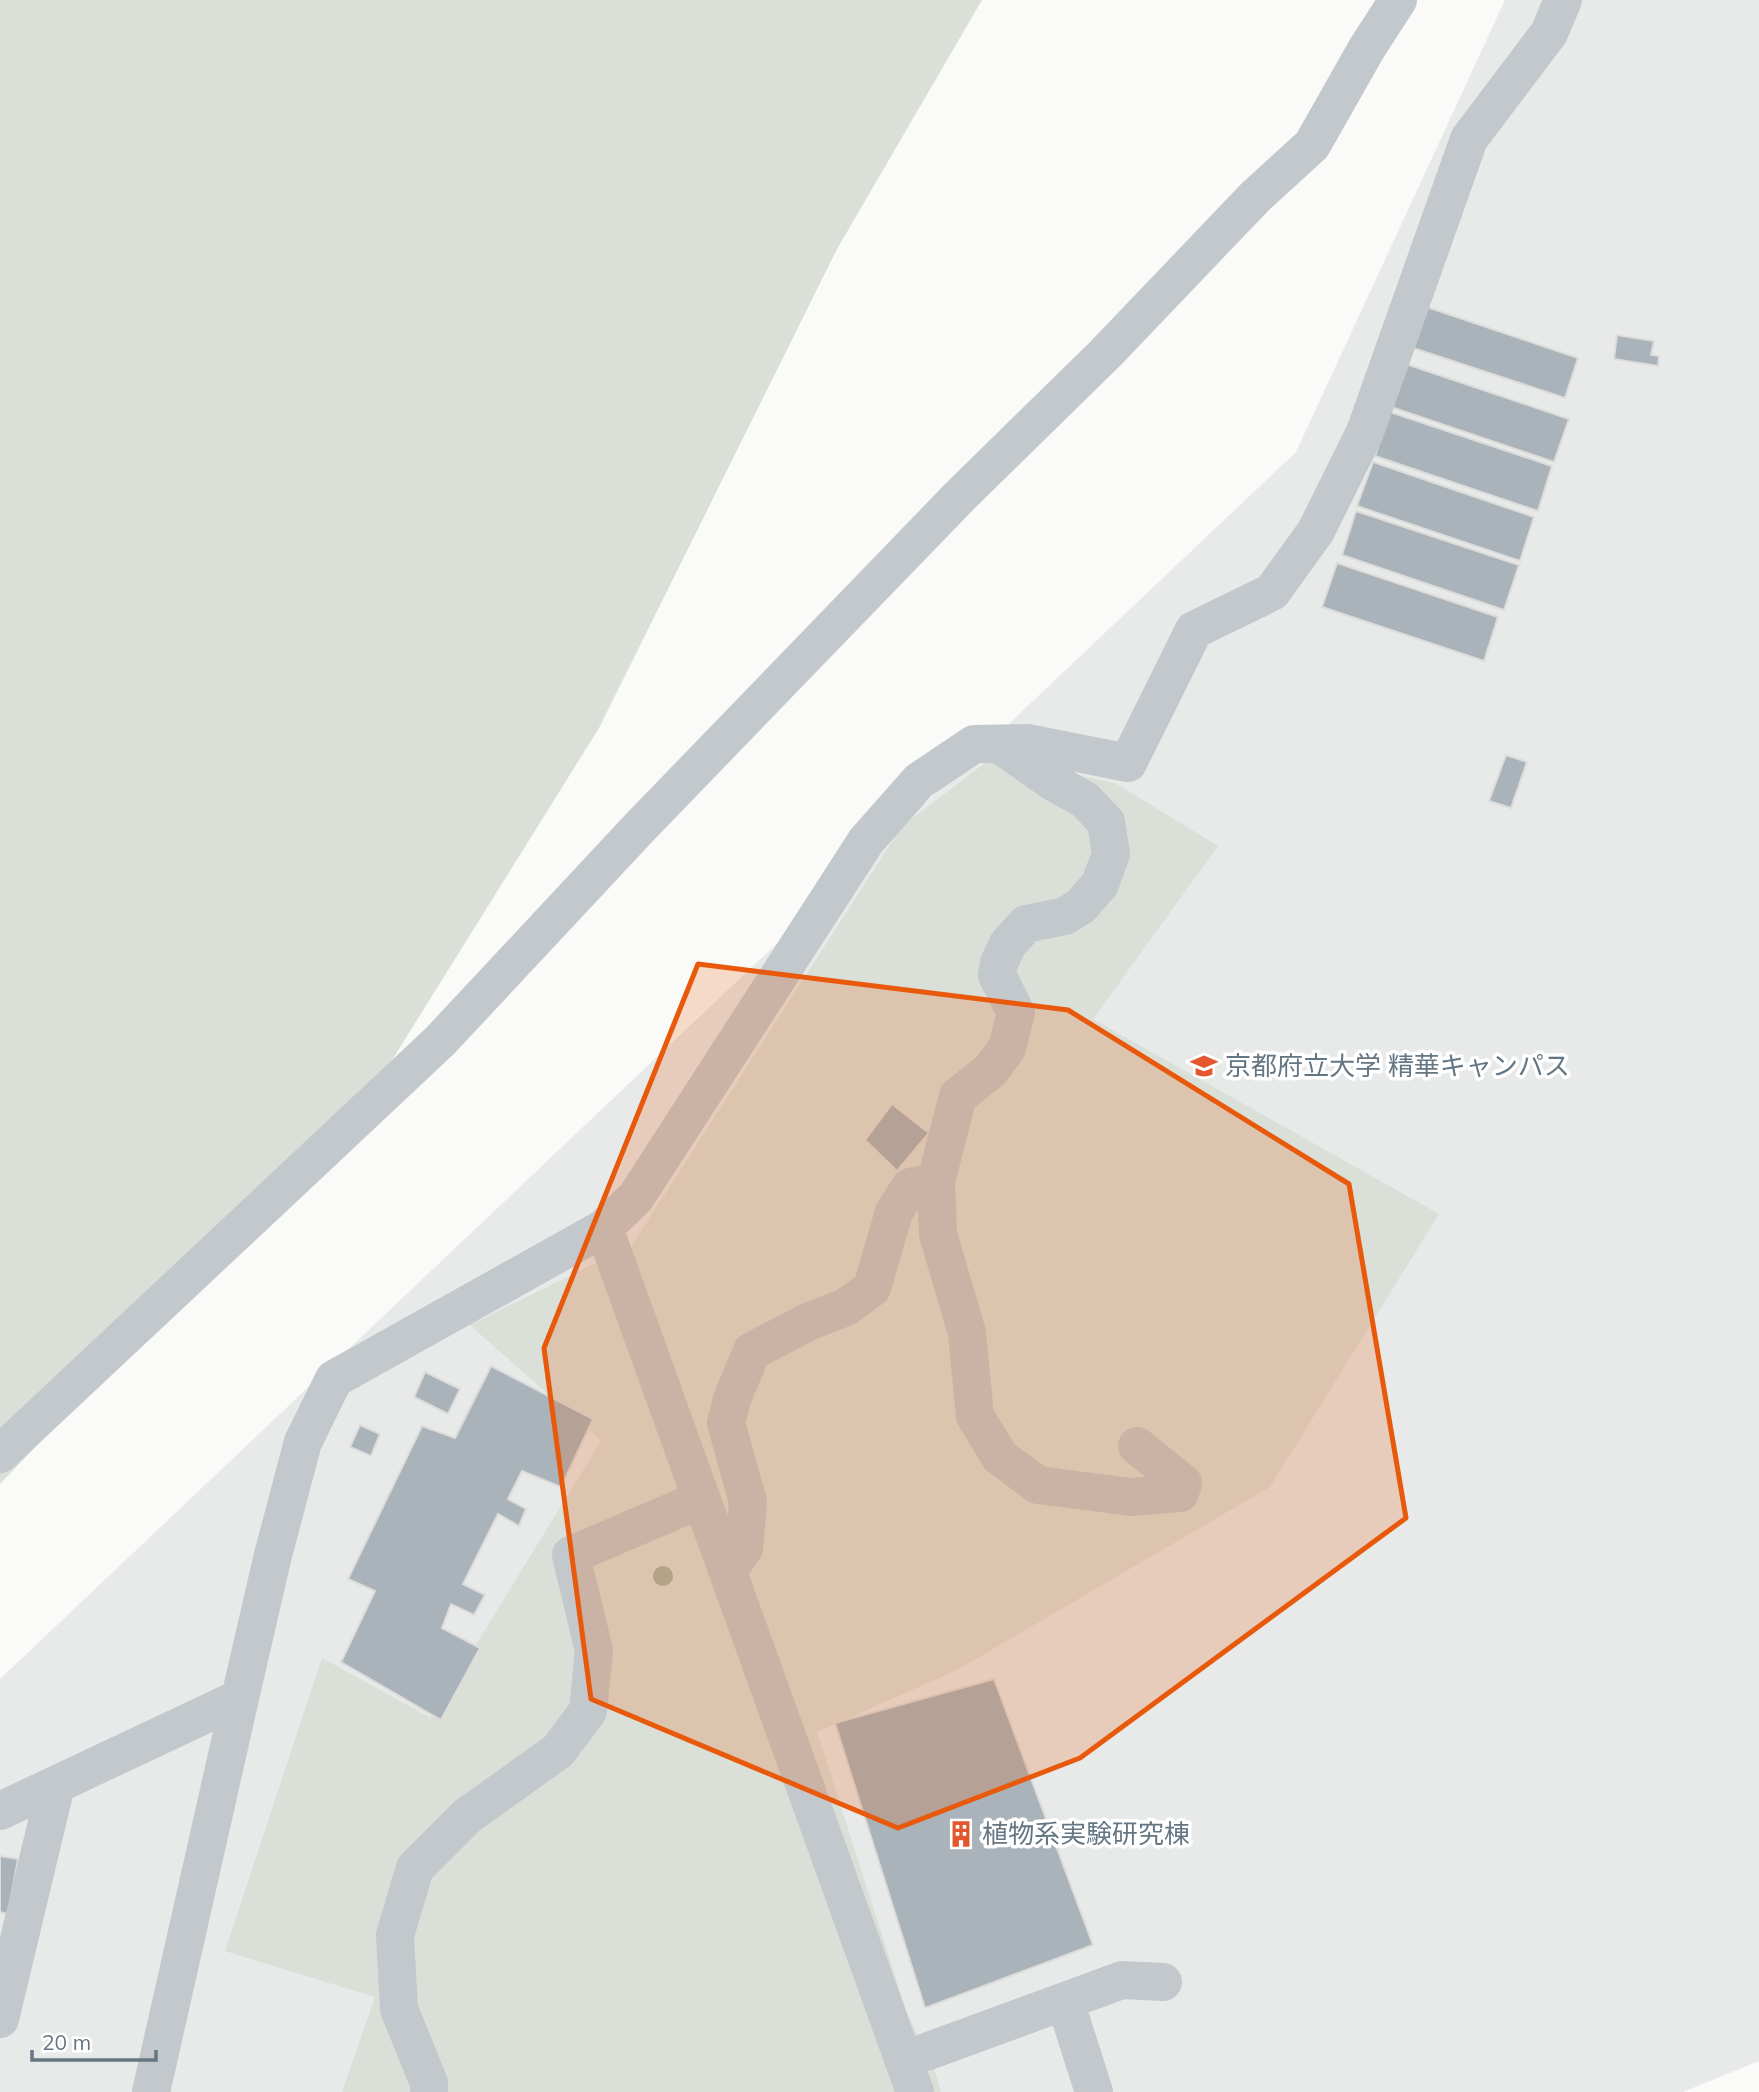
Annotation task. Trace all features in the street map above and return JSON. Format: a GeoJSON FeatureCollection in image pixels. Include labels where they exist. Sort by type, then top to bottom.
{"type":"FeatureCollection","features":[{"type":"Feature","properties":{"kind":"street"},"geometry":{"type":"LineString","coordinates":[[0,1454],[440,1041],[639,828],[960,496],[1105,354],[1256,196],[1312,145],[1367,48],[1398,0]]}},
{"type":"Feature","properties":{"kind":"street"},"geometry":{"type":"LineString","coordinates":[[151,2092],[273,1555],[303,1442],[334,1379],[604,1228],[636,1198],[866,841],[919,782],[974,744],[1027,743],[1128,763],[1195,630],[1272,592],[1316,531],[1365,432],[1469,139],[1549,33],[1563,0]]}},
{"type":"Feature","properties":{"kind":"street"},"geometry":{"type":"LineString","coordinates":[[999,744],[1053,782],[1085,800],[1106,822],[1111,854],[1100,884],[1081,906],[1065,916],[1026,924],[1009,944],[999,963],[997,975],[1016,1013],[1007,1048],[991,1070],[958,1096],[936,1181],[938,1234],[967,1333],[975,1416],[1000,1457],[1038,1485],[1130,1497],[1180,1493],[1183,1483],[1137,1446]]}},
{"type":"Feature","properties":{"kind":"street"},"geometry":{"type":"LineString","coordinates":[[728,1571],[744,1548],[748,1502],[726,1423],[732,1399],[752,1351],[810,1321],[846,1307],[872,1288],[894,1212],[910,1187],[936,1181]]}},
{"type":"Feature","properties":{"kind":"street"},"geometry":{"type":"LineString","coordinates":[[604,1228],[915,2092]]}},
{"type":"Feature","properties":{"kind":"street"},"geometry":{"type":"LineString","coordinates":[[429,2092],[429,2083],[399,2010],[395,1935],[415,1868],[467,1816],[558,1751],[588,1710],[594,1651],[571,1555],[702,1499]]}},
{"type":"Feature","properties":{"kind":"street"},"geometry":{"type":"LineString","coordinates":[[0,1811],[240,1698]]}},
{"type":"Feature","properties":{"kind":"street"},"geometry":{"type":"LineString","coordinates":[[0,2019],[56,1784]]}},
{"type":"Feature","properties":{"kind":"street"},"geometry":{"type":"LineString","coordinates":[[926,2052],[1122,1980],[1163,1982]]}},
{"type":"Feature","properties":{"kind":"street"},"geometry":{"type":"LineString","coordinates":[[1065,2001],[1094,2092]]}},
{"type":"Feature","properties":{"kind":"highlighted area"},"geometry":{"type":"Polygon","coordinates":[[[698,964],[1068,1010],[1349,1184],[1406,1518],[1080,1758],[898,1828],[591,1699],[544,1348],[698,964]]]}},
{"type":"Feature","properties":{"kind":"shaded area"},"geometry":{"type":"Polygon","coordinates":[[[0,0],[982,0],[837,249],[599,728],[369,1097],[0,1484],[0,0]]]}},
{"type":"Feature","properties":{"kind":"shaded area","name":"京都府立大学 精華キャンパス"},"geometry":{"type":"Polygon","coordinates":[[[1505,0],[1759,0],[1759,2061],[1683,2092],[0,2092],[0,1679],[1296,452],[1505,0]]]}},
{"type":"Feature","properties":{"kind":"shaded area"},"geometry":{"type":"Polygon","coordinates":[[[993,757],[1115,783],[1218,846],[1093,1019],[1439,1214],[1270,1487],[957,1670],[817,1732],[907,2013],[934,2068],[941,2092],[342,2092],[375,1997],[225,1951],[322,1658],[431,1718],[601,1441],[470,1325],[632,1245],[902,826],[993,757]]]}},
{"type":"Feature","properties":{"kind":"building"},"geometry":{"type":"Polygon","coordinates":[[[1424,306],[1578,358],[1565,398],[1410,347],[1424,306]]]}},
{"type":"Feature","properties":{"kind":"building"},"geometry":{"type":"Polygon","coordinates":[[[1617,335],[1654,341],[1651,355],[1659,356],[1658,366],[1614,359],[1617,335]]]}},
{"type":"Feature","properties":{"kind":"building"},"geometry":{"type":"Polygon","coordinates":[[[1406,364],[1569,419],[1554,462],[1391,407],[1406,364]]]}},
{"type":"Feature","properties":{"kind":"building"},"geometry":{"type":"Polygon","coordinates":[[[1390,412],[1552,466],[1538,511],[1375,456],[1390,412]]]}},
{"type":"Feature","properties":{"kind":"building"},"geometry":{"type":"Polygon","coordinates":[[[1373,462],[1534,517],[1520,561],[1357,506],[1373,462]]]}},
{"type":"Feature","properties":{"kind":"building"},"geometry":{"type":"Polygon","coordinates":[[[1356,511],[1519,565],[1504,610],[1342,555],[1356,511]]]}},
{"type":"Feature","properties":{"kind":"building"},"geometry":{"type":"Polygon","coordinates":[[[1337,563],[1498,617],[1484,661],[1322,607],[1337,563]]]}},
{"type":"Feature","properties":{"kind":"building"},"geometry":{"type":"Polygon","coordinates":[[[1506,755],[1527,762],[1511,808],[1489,801],[1506,755]]]}},
{"type":"Feature","properties":{"kind":"building"},"geometry":{"type":"Polygon","coordinates":[[[892,1104],[929,1133],[897,1171],[865,1140],[892,1104]]]}},
{"type":"Feature","properties":{"kind":"building"},"geometry":{"type":"Polygon","coordinates":[[[491,1366],[593,1419],[561,1487],[522,1471],[508,1499],[526,1509],[519,1526],[498,1514],[463,1584],[485,1595],[474,1615],[451,1604],[442,1628],[480,1648],[441,1720],[341,1662],[375,1591],[348,1579],[422,1426],[455,1438],[491,1366]]]}},
{"type":"Feature","properties":{"kind":"building"},"geometry":{"type":"Polygon","coordinates":[[[425,1372],[460,1389],[448,1414],[414,1397],[425,1372]]]}},
{"type":"Feature","properties":{"kind":"building"},"geometry":{"type":"Polygon","coordinates":[[[360,1425],[380,1434],[371,1456],[350,1447],[360,1425]]]}},
{"type":"Feature","properties":{"kind":"building","name":"植物系実験研究棟"},"geometry":{"type":"Polygon","coordinates":[[[994,1679],[1093,1945],[925,2008],[835,1723],[994,1679]]]}},
{"type":"Feature","properties":{"kind":"building"},"geometry":{"type":"Polygon","coordinates":[[[0,1856],[18,1859],[8,1914],[0,1912],[0,1856]]]}},
{"type":"Feature","properties":{"kind":"place","name":"京都府立大学 精華キャンパス"},"geometry":{"type":"Point","coordinates":[1204,1066]}},
{"type":"Feature","properties":{"kind":"place","name":"植物系実験研究棟"},"geometry":{"type":"Point","coordinates":[961,1834]}}]}
